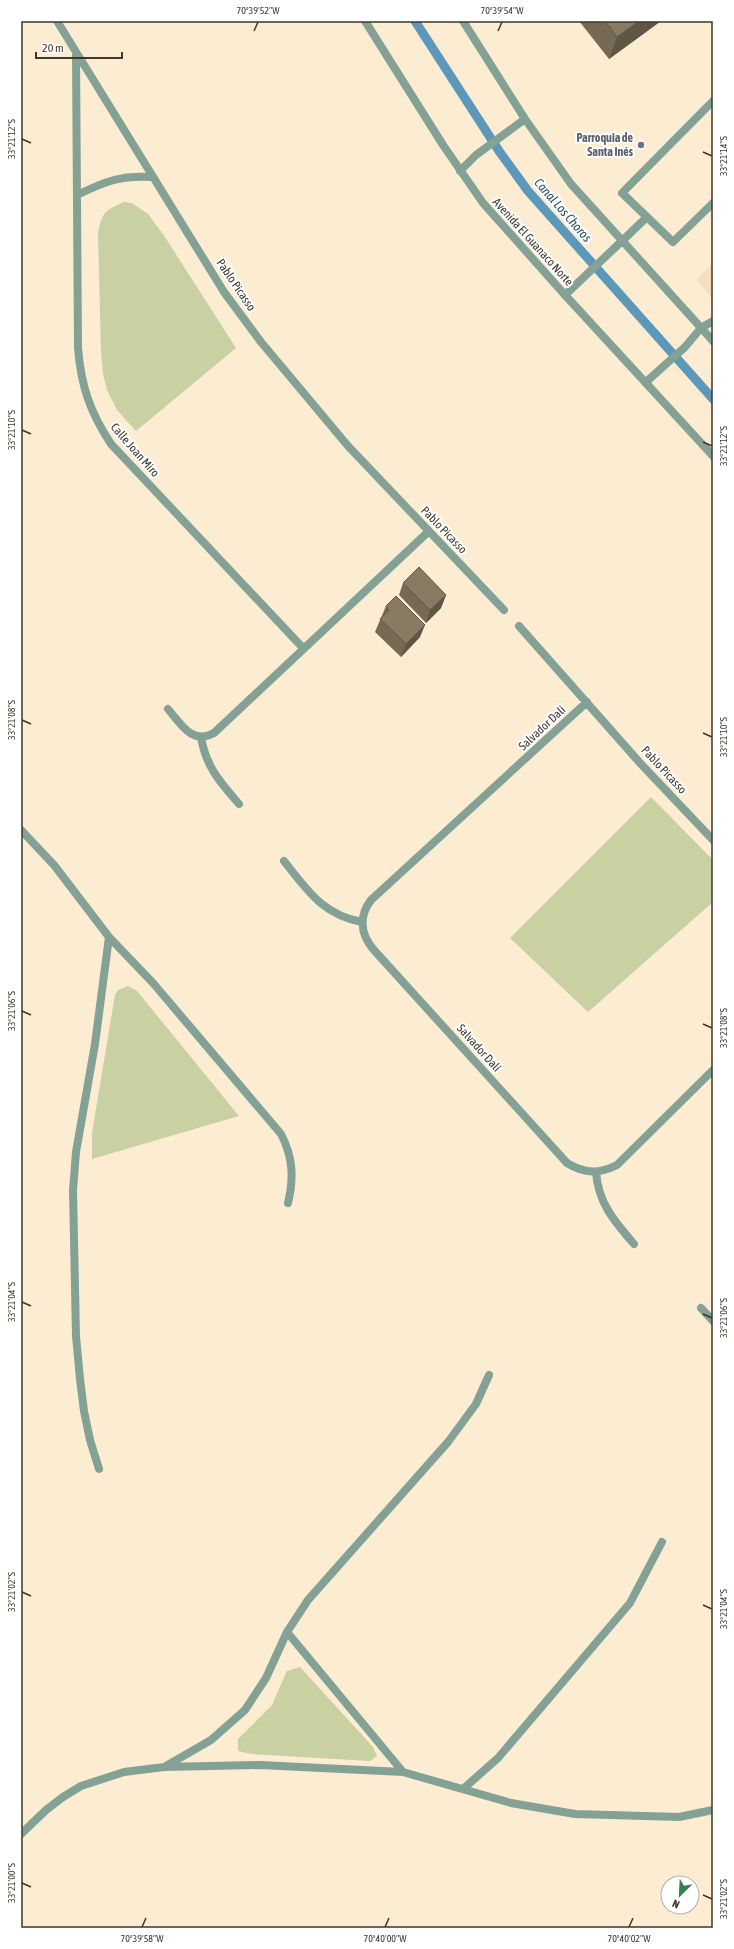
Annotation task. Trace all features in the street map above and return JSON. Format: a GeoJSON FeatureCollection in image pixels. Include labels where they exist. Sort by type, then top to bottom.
{"type":"FeatureCollection","features":[{"type":"Feature","properties":{"kind":"street","name":"Pablo Picasso"},"geometry":{"type":"LineString","coordinates":[[57,21],[224,292],[261,342],[348,446],[428,532],[504,610]]}},
{"type":"Feature","properties":{"kind":"street","name":"Avenida El Guanaco Norte"},"geometry":{"type":"LineString","coordinates":[[365,21],[460,171],[483,203],[565,295],[713,456]]}},
{"type":"Feature","properties":{"kind":"street"},"geometry":{"type":"LineString","coordinates":[[463,21],[525,119],[571,184],[713,341]]}},
{"type":"Feature","properties":{"kind":"street"},"geometry":{"type":"LineString","coordinates":[[76,53],[77,195],[115,179],[134,176],[153,177]]}},
{"type":"Feature","properties":{"kind":"street"},"geometry":{"type":"LineString","coordinates":[[713,101],[622,192],[672,242],[713,203]]}},
{"type":"Feature","properties":{"kind":"street"},"geometry":{"type":"LineString","coordinates":[[460,171],[476,156],[525,119]]}},
{"type":"Feature","properties":{"kind":"street","name":"Calle Joan Miro"},"geometry":{"type":"LineString","coordinates":[[77,195],[80,370],[84,392],[93,413],[101,429],[115,448],[303,648]]}},
{"type":"Feature","properties":{"kind":"street"},"geometry":{"type":"LineString","coordinates":[[565,295],[647,217]]}},
{"type":"Feature","properties":{"kind":"street"},"geometry":{"type":"LineString","coordinates":[[646,382],[685,347],[701,328],[713,321]]}},
{"type":"Feature","properties":{"kind":"street"},"geometry":{"type":"LineString","coordinates":[[168,709],[188,733],[201,737],[214,733],[428,532]]}},
{"type":"Feature","properties":{"kind":"street","name":"Pablo Picasso"},"geometry":{"type":"LineString","coordinates":[[519,626],[640,763],[713,840]]}},
{"type":"Feature","properties":{"kind":"street","name":"Salvador Dalí"},"geometry":{"type":"LineString","coordinates":[[587,702],[371,900],[363,914],[362,922],[367,941],[373,949],[567,1163],[586,1171],[596,1172]]}},
{"type":"Feature","properties":{"kind":"street"},"geometry":{"type":"LineString","coordinates":[[201,737],[204,753],[215,776],[239,804]]}},
{"type":"Feature","properties":{"kind":"street"},"geometry":{"type":"LineString","coordinates":[[21,830],[49,859],[109,937],[153,983],[281,1134],[287,1147],[292,1168],[292,1186],[288,1203]]}},
{"type":"Feature","properties":{"kind":"street"},"geometry":{"type":"LineString","coordinates":[[284,861],[307,890],[328,910],[350,920],[362,922]]}},
{"type":"Feature","properties":{"kind":"street"},"geometry":{"type":"LineString","coordinates":[[99,1469],[85,1418],[80,1379],[76,1336],[73,1190],[76,1152],[96,1036],[109,937]]}},
{"type":"Feature","properties":{"kind":"street"},"geometry":{"type":"LineString","coordinates":[[634,1244],[610,1217],[599,1193],[596,1172],[617,1165],[713,1070]]}},
{"type":"Feature","properties":{"kind":"street"},"geometry":{"type":"LineString","coordinates":[[701,1308],[713,1321]]}},
{"type":"Feature","properties":{"kind":"street"},"geometry":{"type":"LineString","coordinates":[[164,1768],[211,1740],[245,1710],[266,1678],[287,1632],[308,1600],[448,1442],[476,1404],[489,1375]]}},
{"type":"Feature","properties":{"kind":"street"},"geometry":{"type":"LineString","coordinates":[[463,1789],[498,1758],[630,1603],[662,1542]]}},
{"type":"Feature","properties":{"kind":"street"},"geometry":{"type":"LineString","coordinates":[[287,1632],[403,1772]]}},
{"type":"Feature","properties":{"kind":"street"},"geometry":{"type":"LineString","coordinates":[[21,1834],[46,1810],[63,1797],[82,1786],[124,1772],[164,1768],[260,1765],[403,1772],[511,1803],[575,1814],[679,1816],[713,1810]]}},
{"type":"Feature","properties":{"kind":"shaded area"},"geometry":{"type":"Polygon","coordinates":[[[713,263],[713,300],[696,280],[713,263]]]}},
{"type":"Feature","properties":{"kind":"green space"},"geometry":{"type":"Polygon","coordinates":[[[124,202],[132,203],[148,214],[163,234],[236,348],[136,431],[117,410],[107,390],[103,374],[101,352],[98,234],[101,221],[105,213],[124,202]]]}},
{"type":"Feature","properties":{"kind":"green space"},"geometry":{"type":"Polygon","coordinates":[[[651,797],[713,860],[713,902],[588,1012],[510,938],[651,797]]]}},
{"type":"Feature","properties":{"kind":"green space"},"geometry":{"type":"Polygon","coordinates":[[[128,986],[137,991],[239,1116],[92,1159],[92,1133],[115,995],[118,990],[128,986]]]}},
{"type":"Feature","properties":{"kind":"green space"},"geometry":{"type":"Polygon","coordinates":[[[300,1667],[373,1747],[377,1756],[370,1761],[251,1754],[238,1751],[238,1739],[272,1705],[287,1671],[300,1667]]]}},
{"type":"Feature","properties":{"kind":"building"},"geometry":{"type":"Polygon","coordinates":[[[605,21],[639,21],[617,37],[605,21]]]}},
{"type":"Feature","properties":{"kind":"building"},"geometry":{"type":"Polygon","coordinates":[[[419,567],[446,595],[430,610],[403,583],[419,567]]]}},
{"type":"Feature","properties":{"kind":"building"},"geometry":{"type":"Polygon","coordinates":[[[396,596],[425,625],[406,644],[380,619],[389,610],[386,606],[396,596]]]}},
{"type":"Feature","properties":{"kind":"waterway","name":"Canal Los Choros"},"geometry":{"type":"LineString","coordinates":[[415,21],[499,151],[528,191],[713,399]]}},
{"type":"Feature","properties":{"kind":"place","name":"Parroquia de Santa Inés"},"geometry":{"type":"Point","coordinates":[641,145]}}]}
